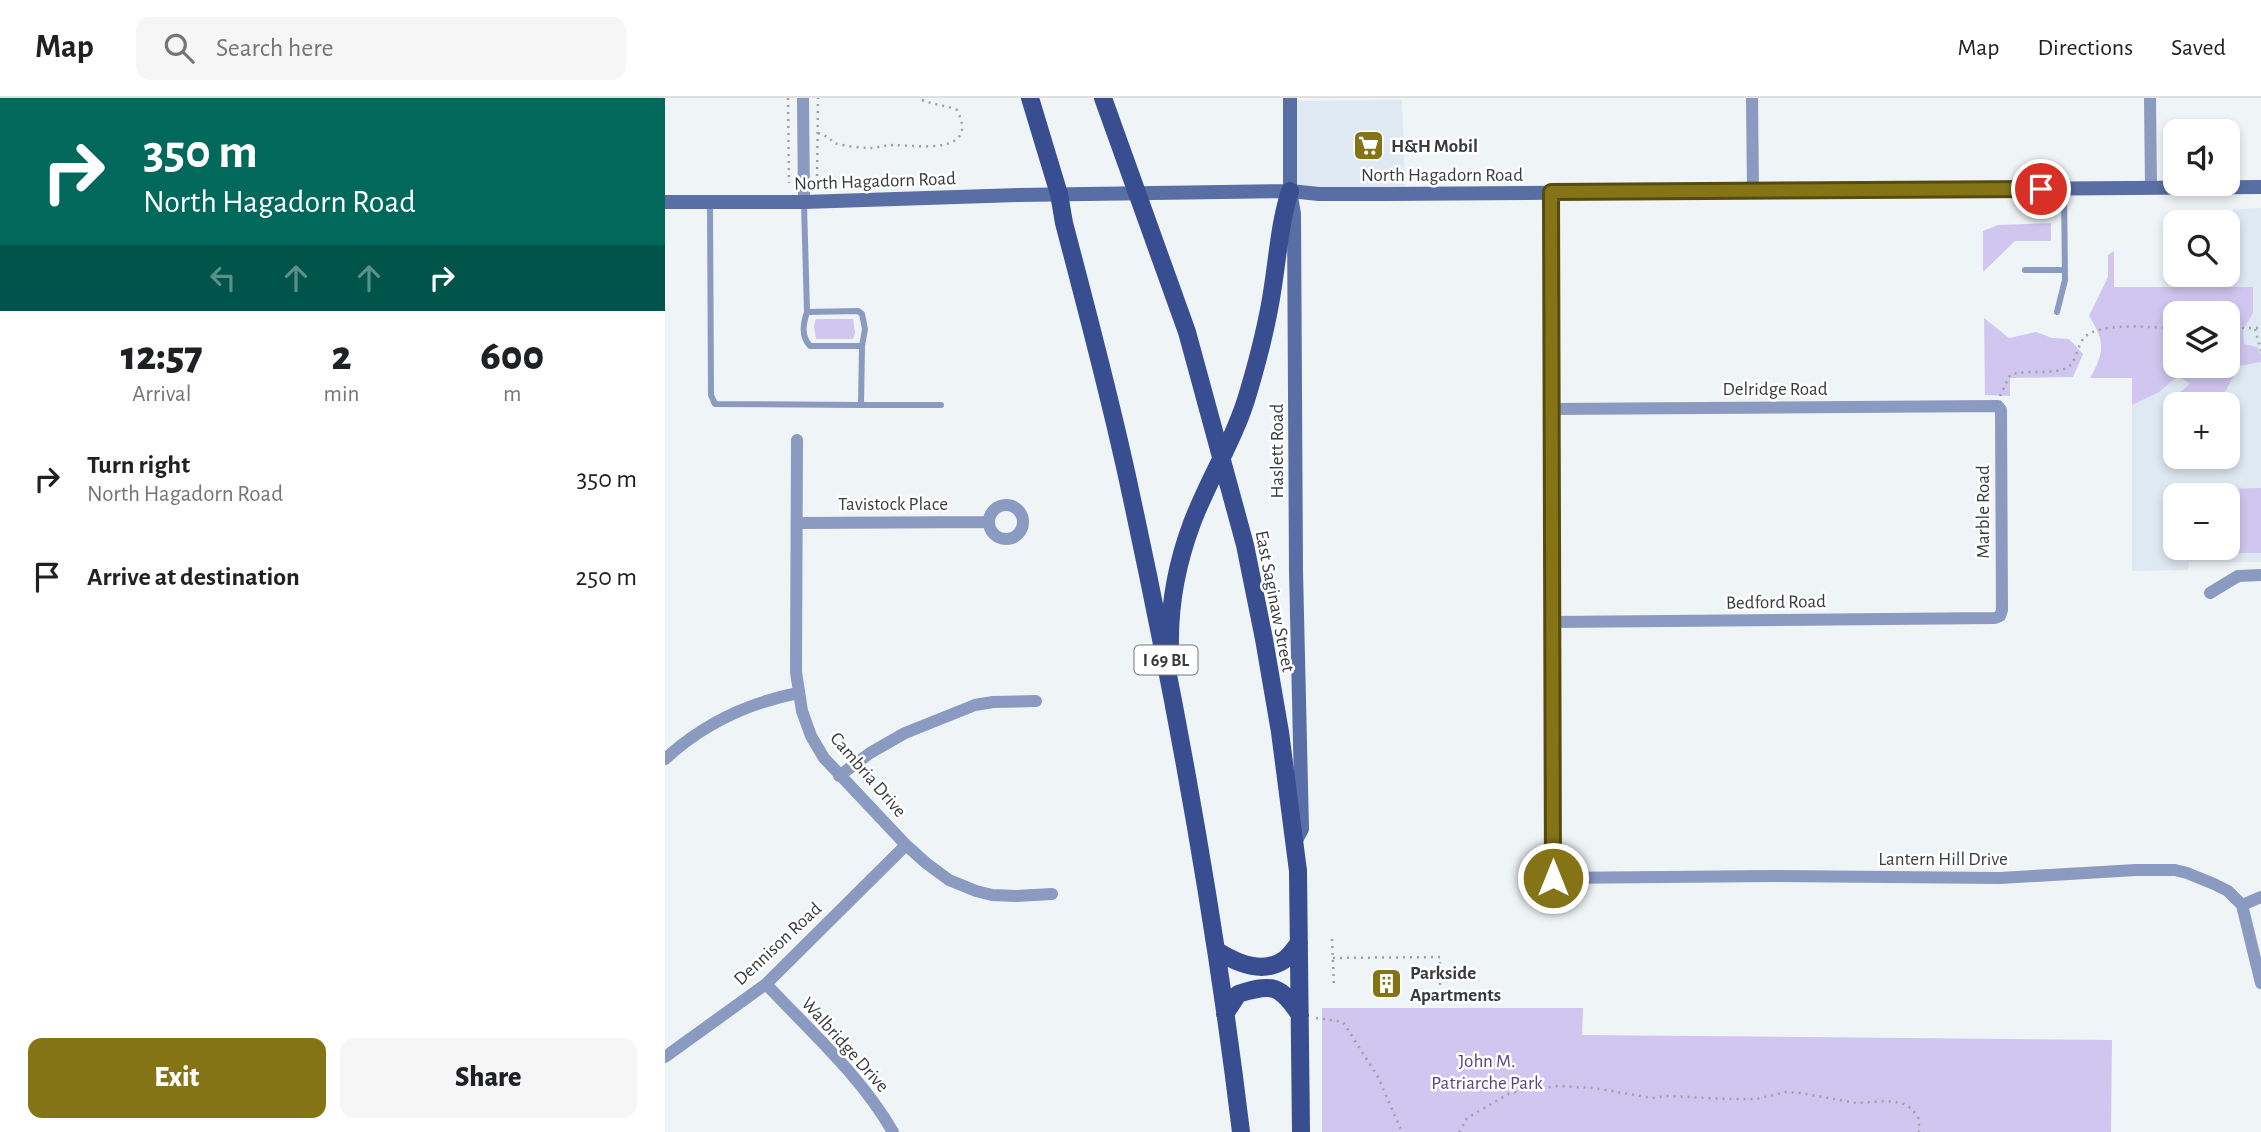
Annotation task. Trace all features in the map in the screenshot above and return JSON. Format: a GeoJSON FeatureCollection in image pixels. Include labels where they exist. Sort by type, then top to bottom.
{"type":"FeatureCollection","features":[{"type":"Feature","properties":{"kind":"main road","name":"I 69 BL"},"geometry":{"type":"LineString","coordinates":[[1030,98],[1059,194],[1130,487],[1173,694],[1216,950],[1241,1132]]}},
{"type":"Feature","properties":{"kind":"main road","name":"East Saginaw Street"},"geometry":{"type":"LineString","coordinates":[[1103,98],[1187,332],[1245,544],[1280,732],[1298,871],[1299,943],[1308,1017],[1301,1132]]}},
{"type":"Feature","properties":{"kind":"main road"},"geometry":{"type":"LineString","coordinates":[[1173,694],[1170,644],[1175,579],[1192,521],[1223,457],[1249,393],[1273,286],[1282,214],[1290,191]]}},
{"type":"Feature","properties":{"kind":"main road"},"geometry":{"type":"LineString","coordinates":[[1216,950],[1234,962],[1246,966],[1272,965],[1285,959],[1299,943]]}},
{"type":"Feature","properties":{"kind":"main road"},"geometry":{"type":"LineString","coordinates":[[1225,1014],[1238,994],[1254,989],[1275,988],[1308,1017]]}},
{"type":"Feature","properties":{"kind":"street"},"geometry":{"type":"LineString","coordinates":[[803,98],[804,202]]}},
{"type":"Feature","properties":{"kind":"street","name":"Haslett Road"},"geometry":{"type":"LineString","coordinates":[[1290,98],[1302,829],[1294,844]]}},
{"type":"Feature","properties":{"kind":"street"},"geometry":{"type":"LineString","coordinates":[[1752,98],[1753,191]]}},
{"type":"Feature","properties":{"kind":"street"},"geometry":{"type":"LineString","coordinates":[[2150,98],[2151,188]]}},
{"type":"Feature","properties":{"kind":"street","name":"North Hagadorn Road"},"geometry":{"type":"LineString","coordinates":[[665,202],[804,202],[1059,194],[1290,191],[1319,194],[2261,187]]}},
{"type":"Feature","properties":{"kind":"street"},"geometry":{"type":"LineString","coordinates":[[1551,192],[1552,622]]}},
{"type":"Feature","properties":{"kind":"street","name":"Delridge Road"},"geometry":{"type":"LineString","coordinates":[[1551,409],[1999,407]]}},
{"type":"Feature","properties":{"kind":"street","name":"Marble Road"},"geometry":{"type":"LineString","coordinates":[[1999,407],[2000,616]]}},
{"type":"Feature","properties":{"kind":"street","name":"Cambria Drive"},"geometry":{"type":"LineString","coordinates":[[797,440],[796,671],[798,692],[811,736],[839,776],[906,845],[949,880],[976,891],[1004,895],[1052,894]]}},
{"type":"Feature","properties":{"kind":"street","name":"Tavistock Place"},"geometry":{"type":"LineString","coordinates":[[797,523],[989,522]]}},
{"type":"Feature","properties":{"kind":"street"},"geometry":{"type":"LineString","coordinates":[[2210,593],[2238,576],[2261,575]]}},
{"type":"Feature","properties":{"kind":"street","name":"Bedford Road"},"geometry":{"type":"LineString","coordinates":[[1552,622],[2000,616]]}},
{"type":"Feature","properties":{"kind":"street","name":"Lantern Hill Drive"},"geometry":{"type":"LineString","coordinates":[[1552,622],[1553,878],[2000,878],[2162,869],[2187,873],[2214,884],[2228,891],[2242,905]]}},
{"type":"Feature","properties":{"kind":"street"},"geometry":{"type":"LineString","coordinates":[[665,759],[695,734],[740,709],[798,692]]}},
{"type":"Feature","properties":{"kind":"street"},"geometry":{"type":"LineString","coordinates":[[839,776],[870,753],[905,733],[975,705],[1036,701]]}},
{"type":"Feature","properties":{"kind":"street","name":"Dennison Road"},"geometry":{"type":"LineString","coordinates":[[665,1057],[766,984],[906,845]]}},
{"type":"Feature","properties":{"kind":"street"},"geometry":{"type":"LineString","coordinates":[[2261,897],[2242,905],[2261,983]]}},
{"type":"Feature","properties":{"kind":"street","name":"Walbridge Drive"},"geometry":{"type":"LineString","coordinates":[[766,984],[851,1073],[893,1132]]}},
{"type":"Feature","properties":{"kind":"lane"},"geometry":{"type":"LineString","coordinates":[[2057,312],[2065,280],[2064,189]]}},
{"type":"Feature","properties":{"kind":"lane"},"geometry":{"type":"LineString","coordinates":[[710,202],[712,400],[719,405],[941,405]]}},
{"type":"Feature","properties":{"kind":"lane"},"geometry":{"type":"LineString","coordinates":[[804,202],[807,312],[803,329],[807,343],[810,346],[862,346]]}},
{"type":"Feature","properties":{"kind":"lane"},"geometry":{"type":"LineString","coordinates":[[2025,270],[2065,270]]}},
{"type":"Feature","properties":{"kind":"lane"},"geometry":{"type":"LineString","coordinates":[[807,312],[862,314],[865,328],[861,405]]}},
{"type":"Feature","properties":{"kind":"path"},"geometry":{"type":"LineString","coordinates":[[788,98],[789,183]]}},
{"type":"Feature","properties":{"kind":"path"},"geometry":{"type":"LineString","coordinates":[[817,183],[818,98]]}},
{"type":"Feature","properties":{"kind":"path"},"geometry":{"type":"LineString","coordinates":[[818,133],[828,136],[834,143],[872,148],[892,145],[942,146],[954,141],[961,131],[961,118],[957,110],[949,106],[935,106],[922,100]]}},
{"type":"Feature","properties":{"kind":"path"},"geometry":{"type":"LineString","coordinates":[[1999,407],[2000,394],[2010,376],[2028,371],[2065,369],[2071,365],[2083,339],[2089,333],[2105,327],[2163,328]]}},
{"type":"Feature","properties":{"kind":"path"},"geometry":{"type":"LineString","coordinates":[[2240,328],[2261,328]]}},
{"type":"Feature","properties":{"kind":"path"},"geometry":{"type":"LineString","coordinates":[[2255,328],[2261,351]]}},
{"type":"Feature","properties":{"kind":"path"},"geometry":{"type":"LineString","coordinates":[[1332,939],[1334,986]]}},
{"type":"Feature","properties":{"kind":"path"},"geometry":{"type":"LineString","coordinates":[[1333,958],[1440,957],[1440,985]]}},
{"type":"Feature","properties":{"kind":"path"},"geometry":{"type":"LineString","coordinates":[[1308,1017],[1343,1022],[1378,1077],[1402,1132]]}},
{"type":"Feature","properties":{"kind":"path"},"geometry":{"type":"LineString","coordinates":[[1459,1132],[1467,1118],[1510,1093],[1558,1086],[1594,1088],[1652,1098],[1757,1098],[1786,1092],[1856,1103],[1887,1101],[1912,1109],[1919,1119],[1919,1132]]}},
{"type":"Feature","properties":{"kind":"shaded area"},"geometry":{"type":"Polygon","coordinates":[[[1402,100],[1405,190],[1297,190],[1295,101],[1402,100]]]}},
{"type":"Feature","properties":{"kind":"shaded area"},"geometry":{"type":"Polygon","coordinates":[[[2261,208],[2261,562],[2189,562],[2188,570],[2132,571],[2132,378],[2114,287],[2240,287],[2240,210],[2233,210],[2261,208]]]}},
{"type":"Feature","properties":{"kind":"green space"},"geometry":{"type":"Polygon","coordinates":[[[2051,223],[2051,241],[2015,241],[1983,272],[1983,231],[1998,225],[2051,223]]]}},
{"type":"Feature","properties":{"kind":"green space"},"geometry":{"type":"Polygon","coordinates":[[[2114,251],[2114,287],[2253,287],[2253,313],[2243,330],[2244,344],[2257,347],[2261,362],[2240,366],[2240,301],[2163,301],[2163,378],[2176,378],[2159,392],[2132,405],[2132,378],[2090,378],[2101,347],[2098,333],[2089,316],[2108,277],[2108,255],[2114,251]]]}},
{"type":"Feature","properties":{"kind":"green space"},"geometry":{"type":"Polygon","coordinates":[[[1984,318],[2009,338],[2036,332],[2052,338],[2069,339],[2083,354],[2073,377],[2010,378],[2010,396],[1985,395],[1984,318]]]}},
{"type":"Feature","properties":{"kind":"green space"},"geometry":{"type":"Polygon","coordinates":[[[816,319],[853,319],[853,339],[816,339],[816,319]]]}},
{"type":"Feature","properties":{"kind":"green space"},"geometry":{"type":"Polygon","coordinates":[[[2181,378],[2233,378],[2225,392],[2180,392],[2190,384],[2181,378]]]}},
{"type":"Feature","properties":{"kind":"green space"},"geometry":{"type":"Polygon","coordinates":[[[2261,488],[2261,553],[2240,553],[2240,489],[2261,488]]]}},
{"type":"Feature","properties":{"kind":"green space","name":"John M. Patriarche Park"},"geometry":{"type":"Polygon","coordinates":[[[1322,1008],[1583,1008],[1582,1035],[2112,1040],[2111,1132],[1322,1132],[1322,1008]]]}},
{"type":"Feature","properties":{"kind":"place","name":"H&H Mobil"},"geometry":{"type":"Point","coordinates":[1368,145]}},
{"type":"Feature","properties":{"kind":"place","name":"Parkside Apartments"},"geometry":{"type":"Point","coordinates":[1387,983]}},
{"type":"Feature","properties":{"kind":"route"},"geometry":{"type":"LineString","coordinates":[[1553,878],[1551,192],[2041,189]]}}]}
